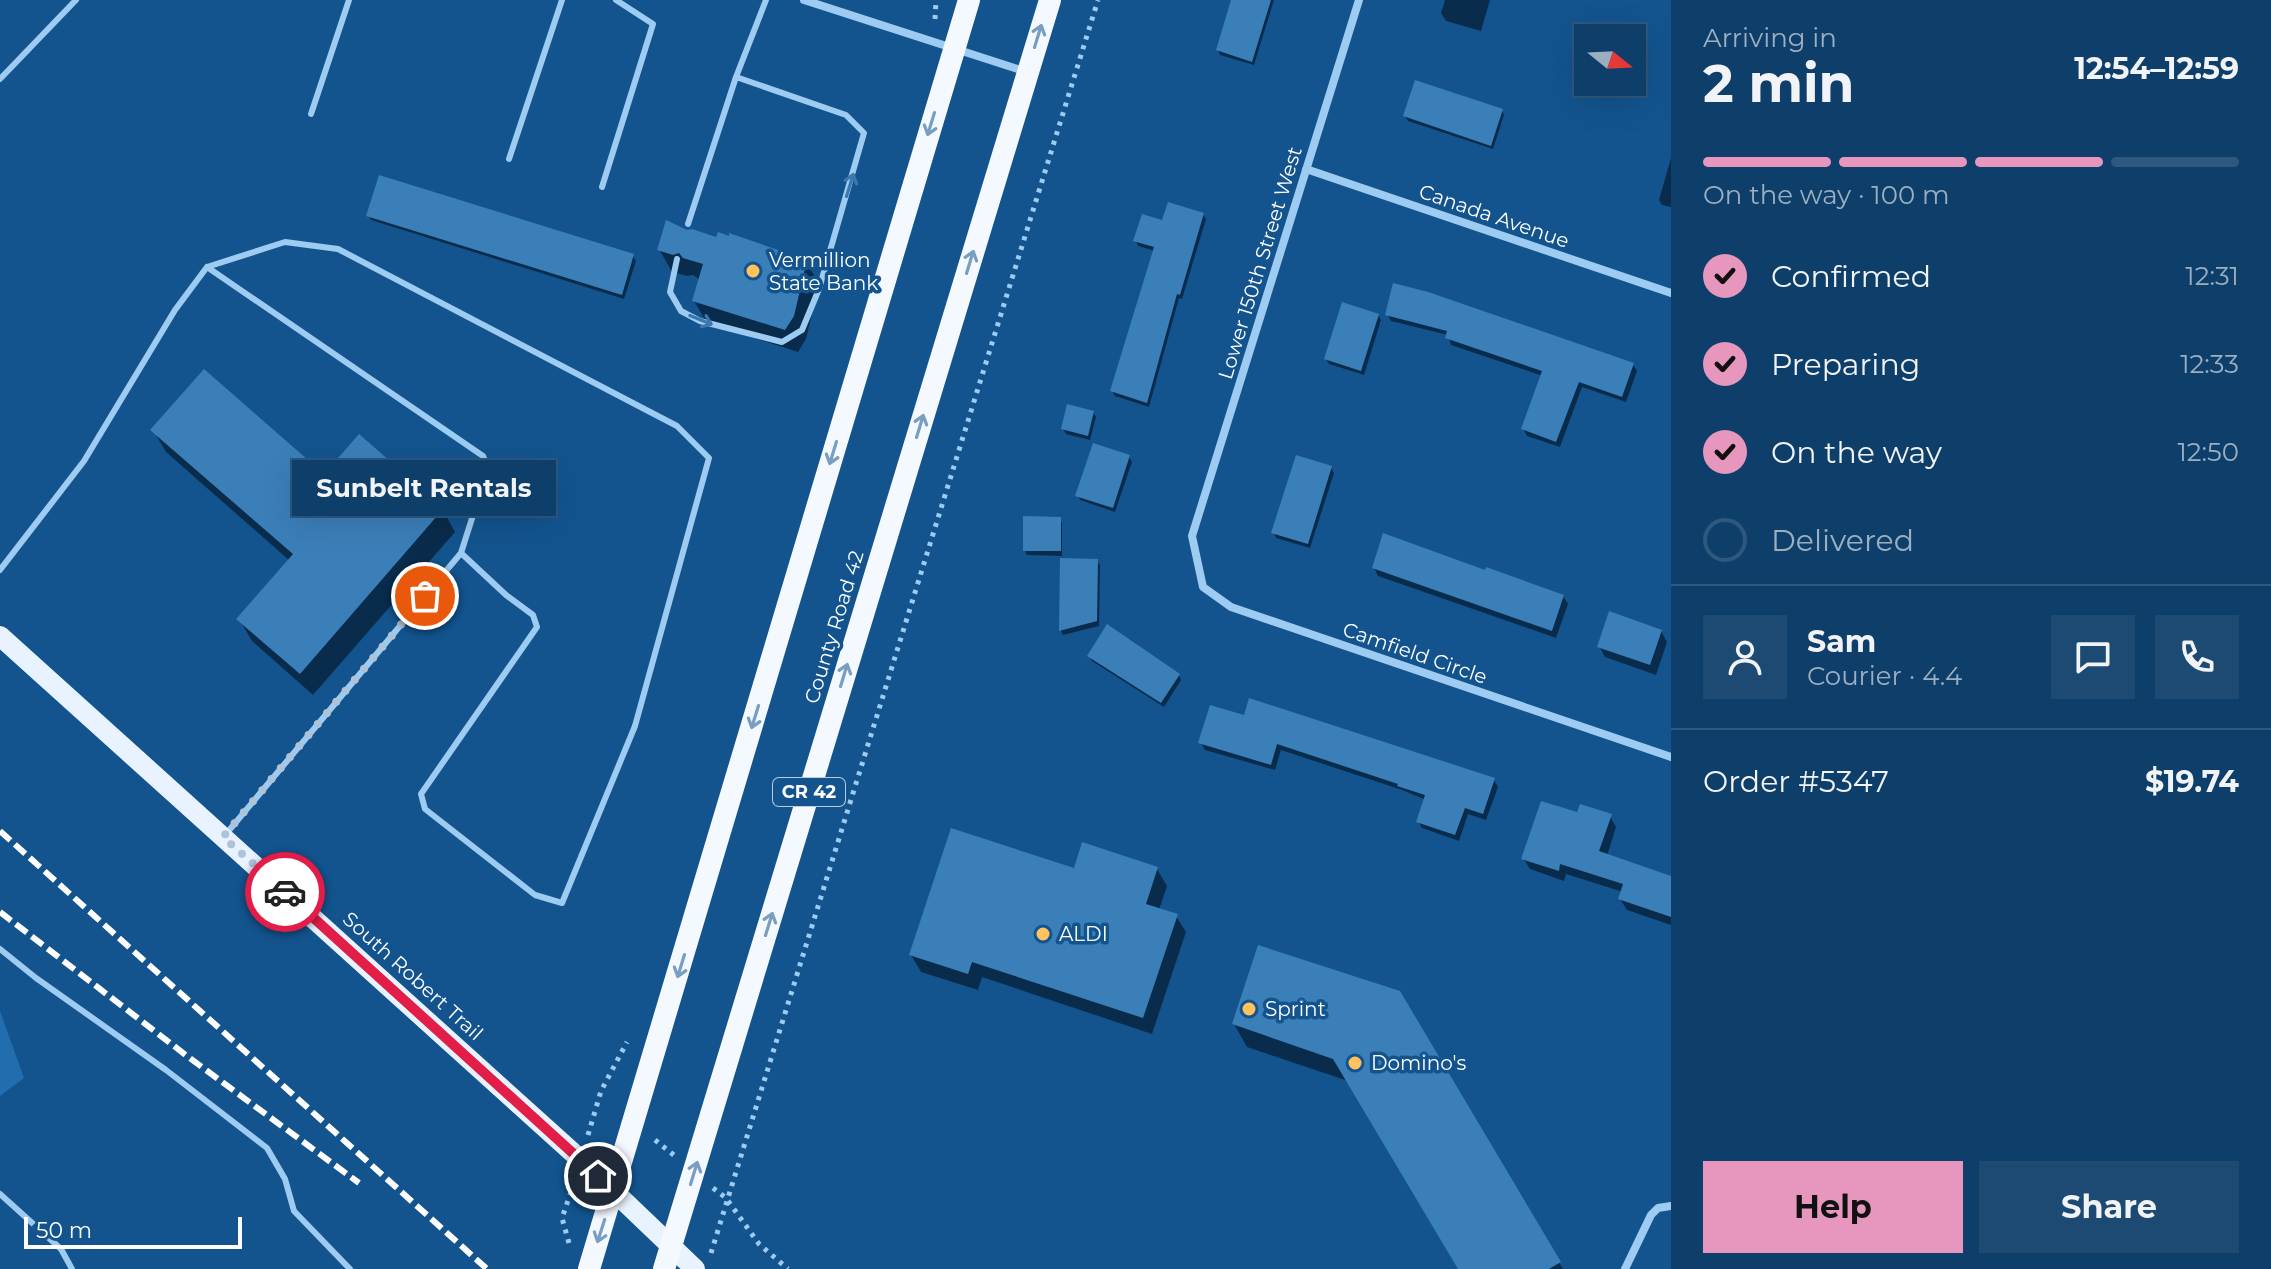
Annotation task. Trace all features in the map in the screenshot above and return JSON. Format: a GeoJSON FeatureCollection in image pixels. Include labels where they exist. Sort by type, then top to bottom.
{"type":"FeatureCollection","features":[{"type":"Feature","properties":{"kind":"highway"},"geometry":{"type":"LineString","coordinates":[[589,1269],[969,0]]}},
{"type":"Feature","properties":{"kind":"highway","name":"County Road 42"},"geometry":{"type":"LineString","coordinates":[[667,1258],[1050,0]]}},
{"type":"Feature","properties":{"kind":"main road","name":"South Robert Trail"},"geometry":{"type":"LineString","coordinates":[[0,636],[581,1160],[614,1193],[667,1258]]}},
{"type":"Feature","properties":{"kind":"main road"},"geometry":{"type":"LineString","coordinates":[[667,1258],[702,1262]]}},
{"type":"Feature","properties":{"kind":"street"},"geometry":{"type":"LineString","coordinates":[[804,0],[1027,72]]}},
{"type":"Feature","properties":{"kind":"street","name":"Lower 150th Street West"},"geometry":{"type":"LineString","coordinates":[[1192,536],[1359,0]]}},
{"type":"Feature","properties":{"kind":"street","name":"Canada Avenue"},"geometry":{"type":"LineString","coordinates":[[1306,169],[1671,293]]}},
{"type":"Feature","properties":{"kind":"street","name":"Camfield Circle"},"geometry":{"type":"LineString","coordinates":[[1192,536],[1203,587],[1231,607],[1671,757]]}},
{"type":"Feature","properties":{"kind":"street"},"geometry":{"type":"LineString","coordinates":[[1625,1269],[1651,1215],[1658,1208],[1671,1206]]}},
{"type":"Feature","properties":{"kind":"lane"},"geometry":{"type":"LineString","coordinates":[[0,79],[76,0]]}},
{"type":"Feature","properties":{"kind":"lane"},"geometry":{"type":"LineString","coordinates":[[311,114],[349,0]]}},
{"type":"Feature","properties":{"kind":"lane"},"geometry":{"type":"LineString","coordinates":[[509,159],[562,0]]}},
{"type":"Feature","properties":{"kind":"lane"},"geometry":{"type":"LineString","coordinates":[[602,187],[653,24],[616,0]]}},
{"type":"Feature","properties":{"kind":"lane"},"geometry":{"type":"LineString","coordinates":[[688,224],[736,77],[766,0]]}},
{"type":"Feature","properties":{"kind":"lane"},"geometry":{"type":"LineString","coordinates":[[677,259],[670,292],[681,311],[700,321],[782,342],[802,330],[819,289],[864,133],[846,115],[736,77]]}},
{"type":"Feature","properties":{"kind":"lane"},"geometry":{"type":"LineString","coordinates":[[0,570],[84,461],[175,310],[207,267],[285,242],[338,249],[677,426],[709,458],[635,726],[562,903],[535,895],[425,809],[421,794],[537,627],[533,615],[506,595],[461,553]]}},
{"type":"Feature","properties":{"kind":"lane"},"geometry":{"type":"LineString","coordinates":[[207,267],[483,456],[488,468],[461,553],[223,837]]}},
{"type":"Feature","properties":{"kind":"lane"},"geometry":{"type":"LineString","coordinates":[[0,949],[267,1148],[285,1179],[294,1211],[350,1269]]}},
{"type":"Feature","properties":{"kind":"lane"},"geometry":{"type":"LineString","coordinates":[[0,1194],[61,1249],[72,1269]]}},
{"type":"Feature","properties":{"kind":"path"},"geometry":{"type":"LineString","coordinates":[[702,1262],[726,1198],[1098,0]]}},
{"type":"Feature","properties":{"kind":"path"},"geometry":{"type":"LineString","coordinates":[[600,1094],[726,1198],[759,1244],[788,1269]]}},
{"type":"Feature","properties":{"kind":"shaded area"},"geometry":{"type":"Polygon","coordinates":[[[0,1011],[24,1078],[0,1096],[0,1011]]]}},
{"type":"Feature","properties":{"kind":"building"},"geometry":{"type":"Polygon","coordinates":[[[1231,0],[1271,0],[1252,62],[1216,50],[1231,0]]]}},
{"type":"Feature","properties":{"kind":"building"},"geometry":{"type":"Polygon","coordinates":[[[1415,80],[1503,109],[1491,146],[1403,116],[1415,80]]]}},
{"type":"Feature","properties":{"kind":"building"},"geometry":{"type":"Polygon","coordinates":[[[379,175],[634,254],[622,295],[366,216],[379,175]]]}},
{"type":"Feature","properties":{"kind":"building"},"geometry":{"type":"Polygon","coordinates":[[[1168,202],[1204,213],[1180,295],[1177,294],[1147,403],[1110,391],[1154,247],[1133,241],[1142,214],[1162,220],[1168,202]]]}},
{"type":"Feature","properties":{"kind":"building","name":"Vermillion State Bank"},"geometry":{"type":"Polygon","coordinates":[[[666,220],[687,230],[716,237],[718,232],[729,236],[729,233],[807,260],[794,316],[785,330],[692,301],[703,264],[683,258],[679,253],[673,255],[657,250],[666,220]]]}},
{"type":"Feature","properties":{"kind":"building"},"geometry":{"type":"Polygon","coordinates":[[[1393,283],[1428,292],[1634,363],[1622,397],[1579,382],[1556,442],[1521,429],[1542,371],[1445,338],[1447,331],[1385,315],[1393,283]]]}},
{"type":"Feature","properties":{"kind":"building"},"geometry":{"type":"Polygon","coordinates":[[[1342,302],[1379,314],[1361,371],[1324,359],[1342,302]]]}},
{"type":"Feature","properties":{"kind":"building"},"geometry":{"type":"Polygon","coordinates":[[[204,369],[324,474],[359,434],[444,508],[300,674],[236,619],[293,554],[150,430],[204,369]]]}},
{"type":"Feature","properties":{"kind":"building"},"geometry":{"type":"Polygon","coordinates":[[[1067,404],[1094,411],[1088,436],[1061,429],[1067,404]]]}},
{"type":"Feature","properties":{"kind":"building"},"geometry":{"type":"Polygon","coordinates":[[[1093,443],[1130,455],[1113,508],[1075,496],[1093,443]]]}},
{"type":"Feature","properties":{"kind":"building"},"geometry":{"type":"Polygon","coordinates":[[[1296,455],[1332,466],[1308,544],[1271,533],[1296,455]]]}},
{"type":"Feature","properties":{"kind":"building"},"geometry":{"type":"Polygon","coordinates":[[[1023,516],[1061,517],[1061,551],[1023,551],[1023,516]]]}},
{"type":"Feature","properties":{"kind":"building"},"geometry":{"type":"Polygon","coordinates":[[[1383,533],[1564,595],[1552,631],[1372,568],[1383,533]]]}},
{"type":"Feature","properties":{"kind":"building"},"geometry":{"type":"Polygon","coordinates":[[[1060,558],[1098,559],[1097,621],[1059,631],[1060,558]]]}},
{"type":"Feature","properties":{"kind":"building"},"geometry":{"type":"Polygon","coordinates":[[[1609,611],[1662,630],[1650,665],[1597,647],[1609,611]]]}},
{"type":"Feature","properties":{"kind":"building"},"geometry":{"type":"Polygon","coordinates":[[[1107,624],[1180,674],[1161,703],[1087,656],[1107,624]]]}},
{"type":"Feature","properties":{"kind":"building"},"geometry":{"type":"Polygon","coordinates":[[[1249,698],[1495,778],[1483,814],[1465,808],[1455,835],[1416,822],[1425,795],[1398,784],[1277,744],[1271,765],[1198,743],[1210,705],[1244,715],[1249,698]]]}},
{"type":"Feature","properties":{"kind":"building"},"geometry":{"type":"Polygon","coordinates":[[[1541,801],[1577,812],[1580,804],[1612,814],[1599,851],[1671,876],[1671,917],[1618,899],[1623,884],[1560,864],[1559,871],[1521,859],[1541,801]]]}},
{"type":"Feature","properties":{"kind":"building","name":"ALDI"},"geometry":{"type":"Polygon","coordinates":[[[951,828],[1074,868],[1082,842],[1158,867],[1146,904],[1178,914],[1143,1018],[972,962],[968,974],[909,955],[951,828]]]}},
{"type":"Feature","properties":{"kind":"building"},"geometry":{"type":"Polygon","coordinates":[[[1258,945],[1400,991],[1561,1262],[1549,1269],[1458,1269],[1333,1059],[1232,1024],[1258,945]]]}},
{"type":"Feature","properties":{"kind":"railway"},"geometry":{"type":"LineString","coordinates":[[0,831],[487,1269]]}},
{"type":"Feature","properties":{"kind":"railway"},"geometry":{"type":"LineString","coordinates":[[0,912],[359,1183]]}},
{"type":"Feature","properties":{"kind":"way so far"},"geometry":{"type":"LineString","coordinates":[[285,892],[223,837],[425,596]]}},
{"type":"Feature","properties":{"kind":"place","name":"Vermillion State Bank"},"geometry":{"type":"Point","coordinates":[753,271]}},
{"type":"Feature","properties":{"kind":"place","name":"Sunbelt Rentals"},"geometry":{"type":"Point","coordinates":[425,596]}},
{"type":"Feature","properties":{"kind":"place","name":"ALDI"},"geometry":{"type":"Point","coordinates":[1043,934]}},
{"type":"Feature","properties":{"kind":"place","name":"Sprint"},"geometry":{"type":"Point","coordinates":[1249,1009]}},
{"type":"Feature","properties":{"kind":"place","name":"Domino's"},"geometry":{"type":"Point","coordinates":[1355,1063]}},
{"type":"Feature","properties":{"kind":"route"},"geometry":{"type":"LineString","coordinates":[[285,892],[598,1176]]}}]}
